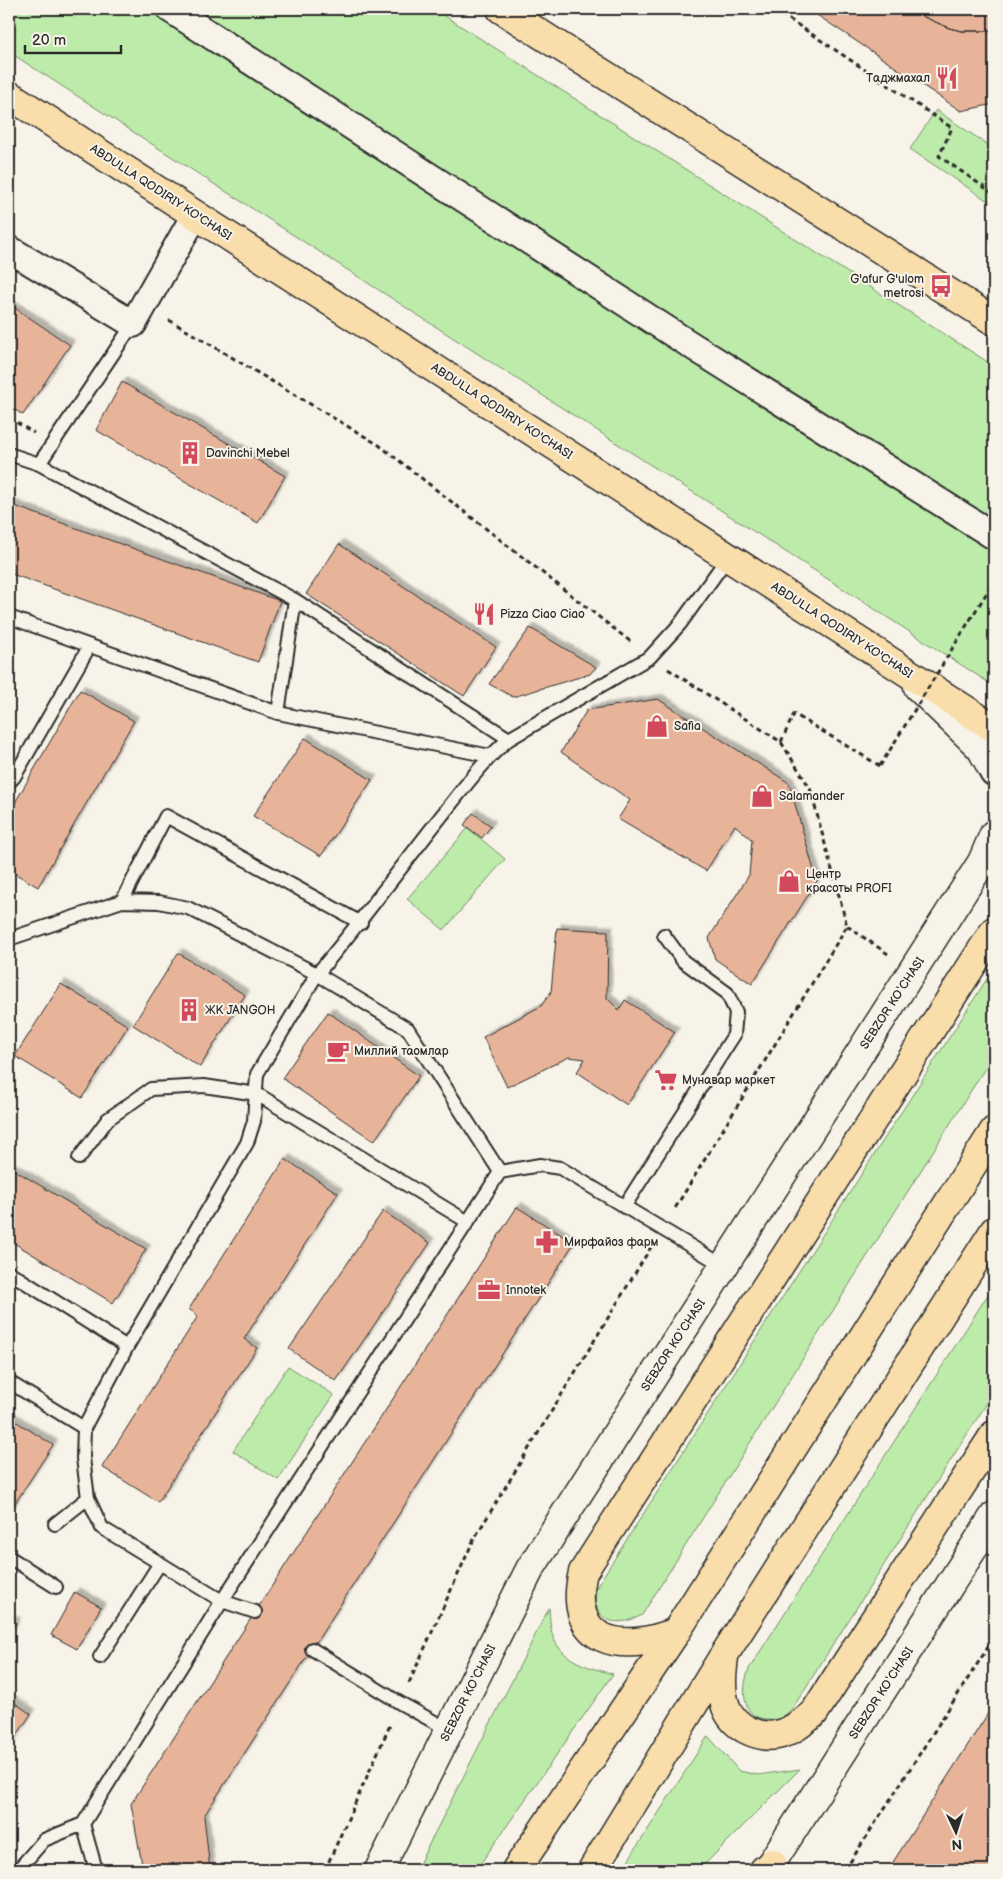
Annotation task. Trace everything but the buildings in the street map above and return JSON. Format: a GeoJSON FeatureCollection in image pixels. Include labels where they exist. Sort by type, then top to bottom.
{"type":"FeatureCollection","features":[{"type":"Feature","properties":{"kind":"main road"},"geometry":{"type":"LineString","coordinates":[[501,9],[994,321]]}},
{"type":"Feature","properties":{"kind":"main road","name":"ABDULLA QODIRIY KO'CHASI"},"geometry":{"type":"LineString","coordinates":[[9,95],[994,728]]}},
{"type":"Feature","properties":{"kind":"main road"},"geometry":{"type":"LineString","coordinates":[[894,663],[980,748],[994,772]]}},
{"type":"Feature","properties":{"kind":"main road","name":"SEBZOR KO‘CHASI"},"geometry":{"type":"LineString","coordinates":[[379,1870],[530,1569],[982,862],[994,834]]}},
{"type":"Feature","properties":{"kind":"main road"},"geometry":{"type":"LineString","coordinates":[[676,1632],[638,1643],[620,1643],[602,1637],[590,1626],[582,1608],[580,1590],[583,1572],[994,931]]}},
{"type":"Feature","properties":{"kind":"main road"},"geometry":{"type":"LineString","coordinates":[[516,1870],[676,1632],[994,1131]]}},
{"type":"Feature","properties":{"kind":"main road"},"geometry":{"type":"LineString","coordinates":[[592,1870],[724,1655],[994,1231]]}},
{"type":"Feature","properties":{"kind":"main road"},"geometry":{"type":"LineString","coordinates":[[724,1655],[724,1698],[730,1715],[741,1727],[760,1734],[780,1734],[806,1720],[814,1713],[994,1435]]}},
{"type":"Feature","properties":{"kind":"main road","name":"SEBZOR KO‘CHASI"},"geometry":{"type":"LineString","coordinates":[[771,1869],[994,1516]]}},
{"type":"Feature","properties":{"kind":"street"},"geometry":{"type":"LineString","coordinates":[[170,9],[692,345],[994,536]]}},
{"type":"Feature","properties":{"kind":"street"},"geometry":{"type":"LineString","coordinates":[[9,249],[138,314],[195,215]]}},
{"type":"Feature","properties":{"kind":"lane"},"geometry":{"type":"LineString","coordinates":[[38,464],[138,314]]}},
{"type":"Feature","properties":{"kind":"lane"},"geometry":{"type":"LineString","coordinates":[[9,454],[38,464],[295,600],[509,739]]}},
{"type":"Feature","properties":{"kind":"lane"},"geometry":{"type":"LineString","coordinates":[[255,1612],[222,1601],[102,1528],[88,1498],[83,1458],[84,1428],[127,1348],[247,1143],[254,1120],[257,1094],[256,1074],[317,974],[361,923],[417,847],[490,756],[509,739],[650,657],[680,624],[728,557]]}},
{"type":"Feature","properties":{"kind":"lane"},"geometry":{"type":"LineString","coordinates":[[278,713],[295,600]]}},
{"type":"Feature","properties":{"kind":"lane"},"geometry":{"type":"LineString","coordinates":[[9,617],[278,713],[490,756]]}},
{"type":"Feature","properties":{"kind":"lane"},"geometry":{"type":"LineString","coordinates":[[9,782],[14,777],[89,647]]}},
{"type":"Feature","properties":{"kind":"lane"},"geometry":{"type":"LineString","coordinates":[[122,902],[166,816],[361,923]]}},
{"type":"Feature","properties":{"kind":"lane"},"geometry":{"type":"LineString","coordinates":[[9,939],[122,902],[159,902],[188,908],[317,974],[408,1029],[500,1172]]}},
{"type":"Feature","properties":{"kind":"lane"},"geometry":{"type":"LineString","coordinates":[[624,1207],[734,1035],[736,1012],[727,993],[683,961],[664,935]]}},
{"type":"Feature","properties":{"kind":"lane"},"geometry":{"type":"LineString","coordinates":[[79,1158],[108,1119],[150,1089],[204,1086],[257,1094],[468,1222]]}},
{"type":"Feature","properties":{"kind":"lane"},"geometry":{"type":"LineString","coordinates":[[18,1870],[44,1840],[83,1824],[222,1601],[500,1172],[540,1165],[560,1168],[724,1266]]}},
{"type":"Feature","properties":{"kind":"lane"},"geometry":{"type":"LineString","coordinates":[[9,1272],[127,1348]]}},
{"type":"Feature","properties":{"kind":"lane"},"geometry":{"type":"LineString","coordinates":[[9,1382],[84,1428]]}},
{"type":"Feature","properties":{"kind":"lane"},"geometry":{"type":"LineString","coordinates":[[54,1524],[88,1498]]}},
{"type":"Feature","properties":{"kind":"lane"},"geometry":{"type":"LineString","coordinates":[[9,1557],[56,1587]]}},
{"type":"Feature","properties":{"kind":"lane"},"geometry":{"type":"LineString","coordinates":[[100,1657],[160,1563]]}},
{"type":"Feature","properties":{"kind":"lane"},"geometry":{"type":"LineString","coordinates":[[312,1649],[400,1703],[449,1730]]}},
{"type":"Feature","properties":{"kind":"lane"},"geometry":{"type":"LineString","coordinates":[[83,1824],[96,1870]]}},
{"type":"Feature","properties":{"kind":"path"},"geometry":{"type":"LineString","coordinates":[[774,9],[952,128],[939,156],[994,194]]}},
{"type":"Feature","properties":{"kind":"path"},"geometry":{"type":"LineString","coordinates":[[138,314],[378,445],[650,657],[781,742],[810,788],[847,926],[890,956]]}},
{"type":"Feature","properties":{"kind":"path"},"geometry":{"type":"LineString","coordinates":[[9,418],[52,443]]}},
{"type":"Feature","properties":{"kind":"path"},"geometry":{"type":"LineString","coordinates":[[781,742],[794,714],[880,766],[994,581]]}},
{"type":"Feature","properties":{"kind":"path"},"geometry":{"type":"LineString","coordinates":[[325,1870],[474,1539],[847,926]]}},
{"type":"Feature","properties":{"kind":"path"},"geometry":{"type":"LineString","coordinates":[[845,1870],[994,1638]]}},
{"type":"Feature","properties":{"kind":"green space"},"geometry":{"type":"Polygon","coordinates":[[[9,9],[434,9],[994,366],[994,686],[9,52],[9,9]]]}},
{"type":"Feature","properties":{"kind":"green space"},"geometry":{"type":"Polygon","coordinates":[[[936,110],[994,149],[994,205],[910,149],[936,110]]]}},
{"type":"Feature","properties":{"kind":"green space"},"geometry":{"type":"Polygon","coordinates":[[[468,828],[505,859],[444,930],[407,899],[468,828]]]}},
{"type":"Feature","properties":{"kind":"green space"},"geometry":{"type":"Polygon","coordinates":[[[994,968],[994,1054],[642,1615],[622,1622],[606,1619],[600,1614],[597,1607],[595,1598],[597,1586],[994,968]]]}},
{"type":"Feature","properties":{"kind":"green space"},"geometry":{"type":"Polygon","coordinates":[[[994,1285],[994,1392],[794,1706],[778,1719],[757,1717],[747,1707],[745,1700],[745,1684],[749,1669],[994,1285]]]}},
{"type":"Feature","properties":{"kind":"green space"},"geometry":{"type":"Polygon","coordinates":[[[288,1366],[334,1395],[278,1480],[233,1451],[288,1366]]]}},
{"type":"Feature","properties":{"kind":"green space"},"geometry":{"type":"Polygon","coordinates":[[[549,1608],[553,1636],[564,1653],[579,1663],[613,1674],[476,1870],[416,1870],[549,1608]]]}},
{"type":"Feature","properties":{"kind":"green space"},"geometry":{"type":"Polygon","coordinates":[[[708,1736],[739,1771],[758,1775],[800,1769],[699,1870],[622,1870],[708,1736]]]}},
{"type":"Feature","properties":{"kind":"place","name":"Таджмахал"},"geometry":{"type":"Point","coordinates":[947,78]}},
{"type":"Feature","properties":{"kind":"place","name":"G'afur G'ulom metrosi"},"geometry":{"type":"Point","coordinates":[941,286]}},
{"type":"Feature","properties":{"kind":"place","name":"Davinchi Mebel"},"geometry":{"type":"Point","coordinates":[190,453]}},
{"type":"Feature","properties":{"kind":"place","name":"Pizza Ciao Ciao"},"geometry":{"type":"Point","coordinates":[484,614]}},
{"type":"Feature","properties":{"kind":"place","name":"Safia"},"geometry":{"type":"Point","coordinates":[657,726]}},
{"type":"Feature","properties":{"kind":"place","name":"Salamander"},"geometry":{"type":"Point","coordinates":[762,796]}},
{"type":"Feature","properties":{"kind":"place","name":"Центр красоты PROFI"},"geometry":{"type":"Point","coordinates":[789,881]}},
{"type":"Feature","properties":{"kind":"place","name":"ЖК JANGOH"},"geometry":{"type":"Point","coordinates":[189,1010]}},
{"type":"Feature","properties":{"kind":"place","name":"Миллий таомлар"},"geometry":{"type":"Point","coordinates":[338,1051]}},
{"type":"Feature","properties":{"kind":"place","name":"Мунавар маркет"},"geometry":{"type":"Point","coordinates":[666,1080]}},
{"type":"Feature","properties":{"kind":"place","name":"Мирфайоз фарм"},"geometry":{"type":"Point","coordinates":[547,1242]}},
{"type":"Feature","properties":{"kind":"place","name":"Innotek"},"geometry":{"type":"Point","coordinates":[489,1290]}}]}
